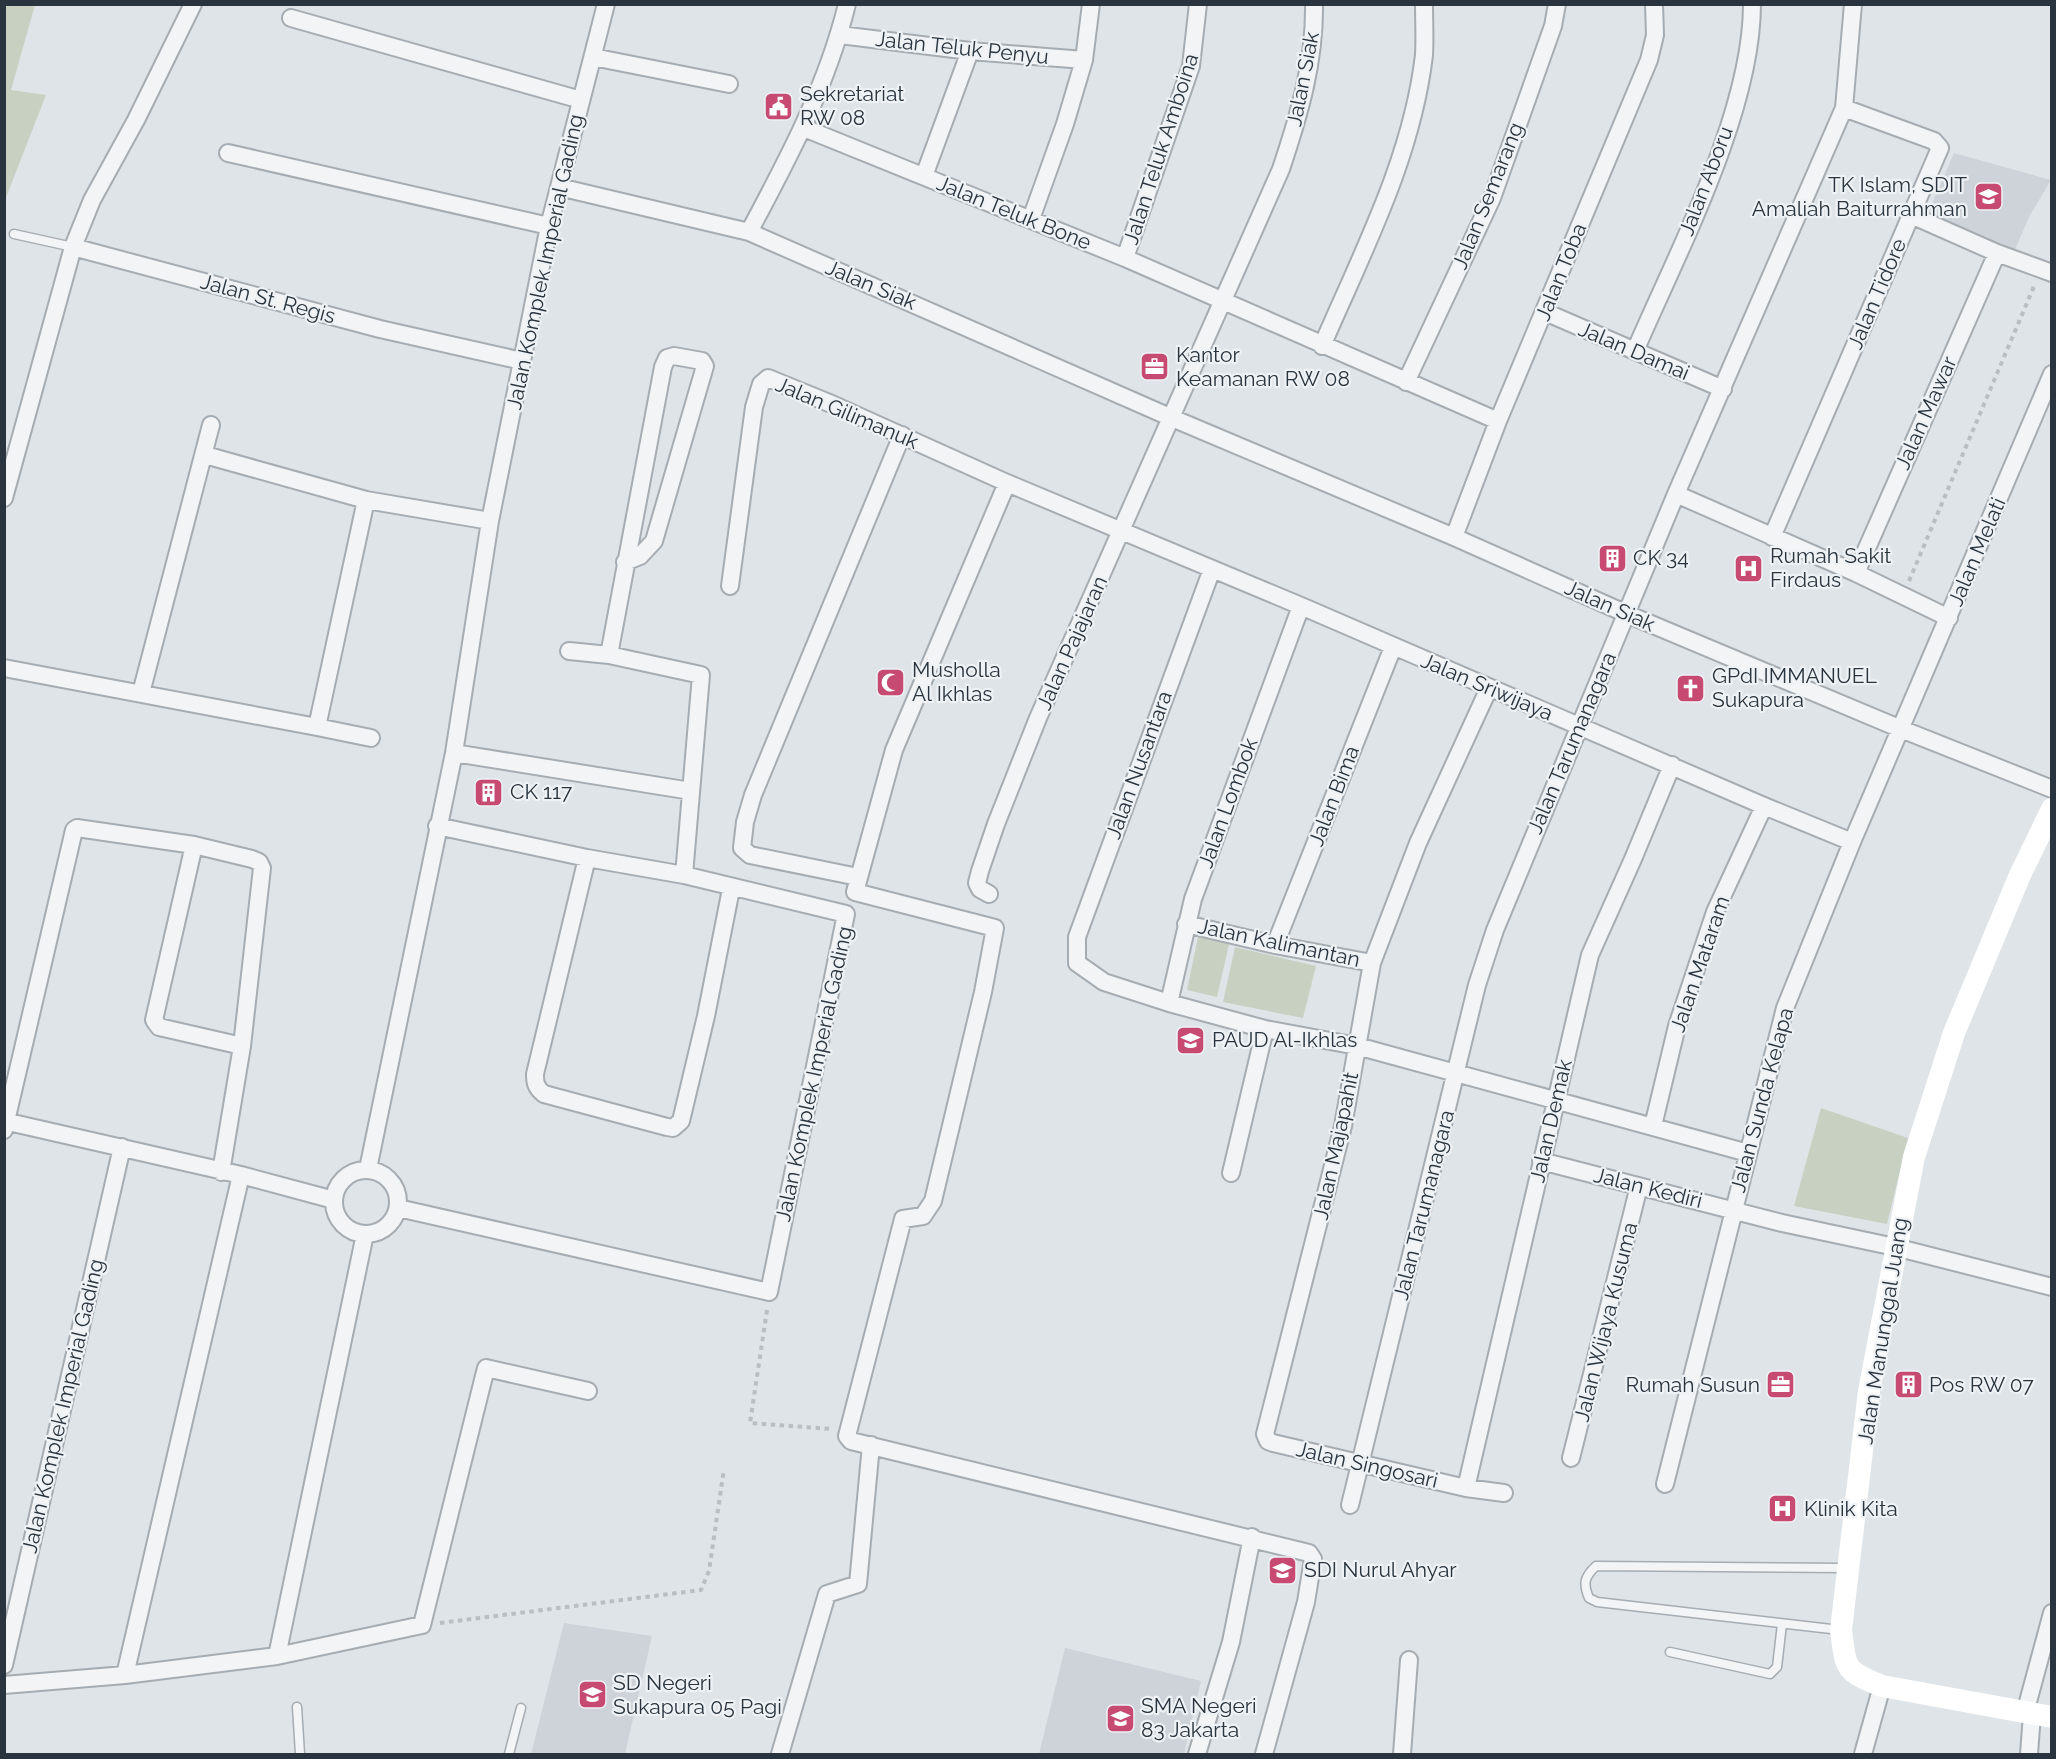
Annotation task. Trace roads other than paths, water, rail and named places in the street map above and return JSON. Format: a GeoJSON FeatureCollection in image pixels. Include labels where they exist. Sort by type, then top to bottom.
{"type":"FeatureCollection","features":[{"type":"Feature","properties":{"kind":"street"},"geometry":{"type":"LineString","coordinates":[[4,498],[73,247],[92,200],[136,120],[193,4]]}},
{"type":"Feature","properties":{"kind":"street","name":"Jalan Komplek Imperial Gading"},"geometry":{"type":"LineString","coordinates":[[368,1169],[437,825],[454,753],[490,521],[549,226],[606,4]]}},
{"type":"Feature","properties":{"kind":"street"},"geometry":{"type":"LineString","coordinates":[[749,232],[804,128],[840,35],[847,4]]}},
{"type":"Feature","properties":{"kind":"street"},"geometry":{"type":"LineString","coordinates":[[1031,219],[1065,124],[1084,60],[1091,4]]}},
{"type":"Feature","properties":{"kind":"street","name":"Jalan Teluk Amboina"},"geometry":{"type":"LineString","coordinates":[[1125,258],[1186,83],[1199,15],[1198,4]]}},
{"type":"Feature","properties":{"kind":"street","name":"Jalan Siak"},"geometry":{"type":"LineString","coordinates":[[1172,417],[1281,169],[1300,111],[1312,56],[1314,4]]}},
{"type":"Feature","properties":{"kind":"street"},"geometry":{"type":"LineString","coordinates":[[1322,346],[1396,176],[1418,93],[1424,53],[1424,4]]}},
{"type":"Feature","properties":{"kind":"street","name":"Jalan Semarang"},"geometry":{"type":"LineString","coordinates":[[1406,382],[1492,198],[1553,26],[1557,4]]}},
{"type":"Feature","properties":{"kind":"street","name":"Jalan Toba"},"geometry":{"type":"LineString","coordinates":[[1454,537],[1498,421],[1649,60],[1655,35],[1654,4]]}},
{"type":"Feature","properties":{"kind":"street","name":"Jalan Aboru"},"geometry":{"type":"LineString","coordinates":[[1635,351],[1725,137],[1752,38],[1752,4]]}},
{"type":"Feature","properties":{"kind":"street","name":"Jalan Tarumanagara"},"geometry":{"type":"LineString","coordinates":[[1350,1505],[1477,985],[1495,930],[1628,615],[1676,494],[1844,108],[1853,4]]}},
{"type":"Feature","properties":{"kind":"street"},"geometry":{"type":"LineString","coordinates":[[291,18],[581,100]]}},
{"type":"Feature","properties":{"kind":"street","name":"Jalan Teluk Penyu"},"geometry":{"type":"LineString","coordinates":[[840,35],[970,51],[1084,60]]}},
{"type":"Feature","properties":{"kind":"street"},"geometry":{"type":"LineString","coordinates":[[924,176],[952,106],[970,51]]}},
{"type":"Feature","properties":{"kind":"street"},"geometry":{"type":"LineString","coordinates":[[593,57],[729,84]]}},
{"type":"Feature","properties":{"kind":"street","name":"Jalan Tidore"},"geometry":{"type":"LineString","coordinates":[[1772,537],[1940,145],[1844,108]]}},
{"type":"Feature","properties":{"kind":"street","name":"Jalan Teluk Bone"},"geometry":{"type":"LineString","coordinates":[[804,128],[1125,258],[1498,421]]}},
{"type":"Feature","properties":{"kind":"street"},"geometry":{"type":"LineString","coordinates":[[228,153],[549,226]]}},
{"type":"Feature","properties":{"kind":"street","name":"Jalan Siak"},"geometry":{"type":"LineString","coordinates":[[559,186],[749,232],[1172,417],[1454,537],[1628,615],[1900,729],[2052,789]]}},
{"type":"Feature","properties":{"kind":"street"},"geometry":{"type":"LineString","coordinates":[[1911,215],[2046,271]]}},
{"type":"Feature","properties":{"kind":"street","name":"Jalan St. Regis"},"geometry":{"type":"LineString","coordinates":[[73,247],[380,329],[522,361]]}},
{"type":"Feature","properties":{"kind":"street","name":"Jalan Mawar"},"geometry":{"type":"LineString","coordinates":[[1856,573],[1996,252]]}},
{"type":"Feature","properties":{"kind":"street","name":"Jalan Damai"},"geometry":{"type":"LineString","coordinates":[[1545,312],[1723,389]]}},
{"type":"Feature","properties":{"kind":"street"},"geometry":{"type":"LineString","coordinates":[[609,655],[625,562],[667,358],[674,356],[702,361],[705,366],[654,541],[640,556],[625,562]]}},
{"type":"Feature","properties":{"kind":"street","name":"Jalan Melati"},"geometry":{"type":"LineString","coordinates":[[1900,729],[1950,618],[2052,374]]}},
{"type":"Feature","properties":{"kind":"street","name":"Jalan Gilimanuk"},"geometry":{"type":"LineString","coordinates":[[730,586],[754,407],[761,384],[768,378],[1122,531]]}},
{"type":"Feature","properties":{"kind":"street","name":"Jalan Pajajaran"},"geometry":{"type":"LineString","coordinates":[[989,894],[980,889],[977,883],[980,871],[1038,718],[1172,417]]}},
{"type":"Feature","properties":{"kind":"street"},"geometry":{"type":"LineString","coordinates":[[141,693],[211,425]]}},
{"type":"Feature","properties":{"kind":"street"},"geometry":{"type":"LineString","coordinates":[[902,435],[753,795],[741,839],[742,848],[750,855],[856,884],[995,928],[983,992],[933,1201],[923,1216],[903,1219],[847,1436],[851,1441],[1252,1537],[1309,1553],[1313,1559],[1306,1602],[1264,1755]]}},
{"type":"Feature","properties":{"kind":"street"},"geometry":{"type":"LineString","coordinates":[[205,455],[366,501],[490,521]]}},
{"type":"Feature","properties":{"kind":"street"},"geometry":{"type":"LineString","coordinates":[[856,884],[894,750],[1007,483]]}},
{"type":"Feature","properties":{"kind":"street"},"geometry":{"type":"LineString","coordinates":[[1676,494],[1856,573],[1950,618]]}},
{"type":"Feature","properties":{"kind":"street"},"geometry":{"type":"LineString","coordinates":[[317,727],[366,501]]}},
{"type":"Feature","properties":{"kind":"street","name":"Jalan Sriwijaya"},"geometry":{"type":"LineString","coordinates":[[1122,531],[1672,765],[1764,807],[1852,842]]}},
{"type":"Feature","properties":{"kind":"street","name":"Jalan Nusantara"},"geometry":{"type":"LineString","coordinates":[[1169,1004],[1104,982],[1077,963],[1075,949],[1077,937],[1212,569]]}},
{"type":"Feature","properties":{"kind":"street","name":"Jalan Lombok"},"geometry":{"type":"LineString","coordinates":[[1169,1004],[1186,924],[1205,863],[1301,606]]}},
{"type":"Feature","properties":{"kind":"street","name":"Jalan Bima"},"geometry":{"type":"LineString","coordinates":[[1275,945],[1393,647]]}},
{"type":"Feature","properties":{"kind":"street"},"geometry":{"type":"LineString","coordinates":[[569,651],[609,655],[701,675],[684,875]]}},
{"type":"Feature","properties":{"kind":"street"},"geometry":{"type":"LineString","coordinates":[[4,668],[371,738]]}},
{"type":"Feature","properties":{"kind":"street","name":"Jalan Majapahit"},"geometry":{"type":"LineString","coordinates":[[1269,1441],[1265,1434],[1267,1424],[1343,1126],[1372,963],[1418,843],[1489,688]]}},
{"type":"Feature","properties":{"kind":"street","name":"Jalan Sunda Kelapa"},"geometry":{"type":"LineString","coordinates":[[1665,1484],[1785,1008],[1900,729]]}},
{"type":"Feature","properties":{"kind":"street"},"geometry":{"type":"LineString","coordinates":[[454,753],[691,791]]}},
{"type":"Feature","properties":{"kind":"street","name":"Jalan Demak"},"geometry":{"type":"LineString","coordinates":[[1466,1488],[1590,955],[1672,765]]}},
{"type":"Feature","properties":{"kind":"street","name":"Jalan Mataram"},"geometry":{"type":"LineString","coordinates":[[1653,1126],[1677,1026],[1715,912],[1764,807]]}},
{"type":"Feature","properties":{"kind":"street","name":"Jalan Manunggal Juang"},"geometry":{"type":"LineString","coordinates":[[2036,1715],[1882,1686],[1859,1677],[1846,1665],[1841,1630],[1869,1391],[1914,1157],[1954,1033],[2020,875],[2052,809]]}},
{"type":"Feature","properties":{"kind":"street","name":"Jalan Komplek Imperial Gading"},"geometry":{"type":"LineString","coordinates":[[398,1208],[770,1292],[846,914],[684,875],[587,858],[437,825]]}},
{"type":"Feature","properties":{"kind":"street"},"geometry":{"type":"LineString","coordinates":[[221,1172],[242,1046],[262,868],[259,862],[252,859],[194,845],[77,828],[74,830],[5,1125],[122,1147],[221,1172],[241,1175],[334,1200]]}},
{"type":"Feature","properties":{"kind":"street"},"geometry":{"type":"LineString","coordinates":[[194,845],[154,1020],[159,1027],[242,1046]]}},
{"type":"Feature","properties":{"kind":"street"},"geometry":{"type":"LineString","coordinates":[[587,858],[537,1063],[538,1090],[544,1094],[667,1127],[673,1128],[681,1121],[706,1016],[731,888]]}},
{"type":"Feature","properties":{"kind":"street","name":"Jalan Kalimantan"},"geometry":{"type":"LineString","coordinates":[[1186,924],[1275,945],[1372,963]]}},
{"type":"Feature","properties":{"kind":"street"},"geometry":{"type":"LineString","coordinates":[[1169,1004],[1265,1029],[1357,1046],[1748,1153]]}},
{"type":"Feature","properties":{"kind":"street"},"geometry":{"type":"LineString","coordinates":[[1231,1173],[1265,1029]]}},
{"type":"Feature","properties":{"kind":"street","name":"Jalan Komplek Imperial Gading"},"geometry":{"type":"LineString","coordinates":[[4,1665],[122,1147]]}},
{"type":"Feature","properties":{"kind":"street","name":"Jalan Kediri"},"geometry":{"type":"LineString","coordinates":[[1541,1161],[2052,1287]]}},
{"type":"Feature","properties":{"kind":"street"},"geometry":{"type":"LineString","coordinates":[[368,1169],[386,1175],[397,1190],[398,1208],[392,1222],[386,1227],[380,1231],[365,1234],[349,1230],[337,1217],[334,1200],[337,1188],[345,1177],[356,1171],[368,1169]]}},
{"type":"Feature","properties":{"kind":"street"},"geometry":{"type":"LineString","coordinates":[[125,1675],[241,1175]]}},
{"type":"Feature","properties":{"kind":"street","name":"Jalan Wijaya Kusuma"},"geometry":{"type":"LineString","coordinates":[[1571,1458],[1639,1186]]}},
{"type":"Feature","properties":{"kind":"street"},"geometry":{"type":"LineString","coordinates":[[277,1656],[365,1234]]}},
{"type":"Feature","properties":{"kind":"street"},"geometry":{"type":"LineString","coordinates":[[4,1685],[125,1675],[277,1656],[422,1625],[486,1368],[588,1391]]}},
{"type":"Feature","properties":{"kind":"street","name":"Jalan Singosari"},"geometry":{"type":"LineString","coordinates":[[1269,1441],[1466,1488]]}},
{"type":"Feature","properties":{"kind":"street"},"geometry":{"type":"LineString","coordinates":[[780,1755],[827,1594],[858,1584],[871,1445]]}},
{"type":"Feature","properties":{"kind":"street"},"geometry":{"type":"LineString","coordinates":[[1466,1488],[1504,1494]]}},
{"type":"Feature","properties":{"kind":"street"},"geometry":{"type":"LineString","coordinates":[[1197,1755],[1231,1642],[1252,1537]]}},
{"type":"Feature","properties":{"kind":"street"},"geometry":{"type":"LineString","coordinates":[[2029,1755],[2052,1613]]}},
{"type":"Feature","properties":{"kind":"street"},"geometry":{"type":"LineString","coordinates":[[1402,1755],[1409,1660]]}},
{"type":"Feature","properties":{"kind":"street"},"geometry":{"type":"LineString","coordinates":[[1863,1755],[1882,1686]]}},
{"type":"Feature","properties":{"kind":"lane","name":"Jalan St. Regis"},"geometry":{"type":"LineString","coordinates":[[14,234],[73,247]]}},
{"type":"Feature","properties":{"kind":"lane"},"geometry":{"type":"LineString","coordinates":[[1841,1630],[1597,1602],[1589,1598],[1584,1586],[1587,1575],[1596,1566],[1850,1568]]}},
{"type":"Feature","properties":{"kind":"lane"},"geometry":{"type":"LineString","coordinates":[[1670,1652],[1770,1674],[1777,1667],[1782,1624]]}},
{"type":"Feature","properties":{"kind":"lane"},"geometry":{"type":"LineString","coordinates":[[297,1707],[300,1755]]}},
{"type":"Feature","properties":{"kind":"lane"},"geometry":{"type":"LineString","coordinates":[[508,1755],[521,1708]]}},
{"type":"Feature","properties":{"kind":"place","name":"Sekretariat RW 08"},"geometry":{"type":"Point","coordinates":[779,106]}},
{"type":"Feature","properties":{"kind":"place","name":"TK Islam, SDIT Amaliah Baiturrahman"},"geometry":{"type":"Point","coordinates":[1988,197]}},
{"type":"Feature","properties":{"kind":"place","name":"Kantor Keamanan RW 08"},"geometry":{"type":"Point","coordinates":[1155,367]}},
{"type":"Feature","properties":{"kind":"place","name":"CK 34"},"geometry":{"type":"Point","coordinates":[1612,558]}},
{"type":"Feature","properties":{"kind":"place","name":"Rumah Sakit Firdaus"},"geometry":{"type":"Point","coordinates":[1749,568]}},
{"type":"Feature","properties":{"kind":"place","name":"Musholla Al Ikhlas"},"geometry":{"type":"Point","coordinates":[891,682]}},
{"type":"Feature","properties":{"kind":"place","name":"GPdI IMMANUEL Sukapura"},"geometry":{"type":"Point","coordinates":[1691,688]}},
{"type":"Feature","properties":{"kind":"place","name":"CK 117"},"geometry":{"type":"Point","coordinates":[489,792]}},
{"type":"Feature","properties":{"kind":"place","name":"PAUD Al-Ikhlas"},"geometry":{"type":"Point","coordinates":[1191,1040]}},
{"type":"Feature","properties":{"kind":"place","name":"Rumah Susun"},"geometry":{"type":"Point","coordinates":[1781,1385]}},
{"type":"Feature","properties":{"kind":"place","name":"Pos RW 07"},"geometry":{"type":"Point","coordinates":[1908,1385]}},
{"type":"Feature","properties":{"kind":"place","name":"Klinik Kita"},"geometry":{"type":"Point","coordinates":[1783,1509]}},
{"type":"Feature","properties":{"kind":"place","name":"SDI Nurul Ahyar"},"geometry":{"type":"Point","coordinates":[1283,1570]}},
{"type":"Feature","properties":{"kind":"place","name":"SD Negeri Sukapura 05 Pagi"},"geometry":{"type":"Point","coordinates":[592,1695]}},
{"type":"Feature","properties":{"kind":"place","name":"SMA Negeri 83 Jakarta"},"geometry":{"type":"Point","coordinates":[1120,1718]}}]}
